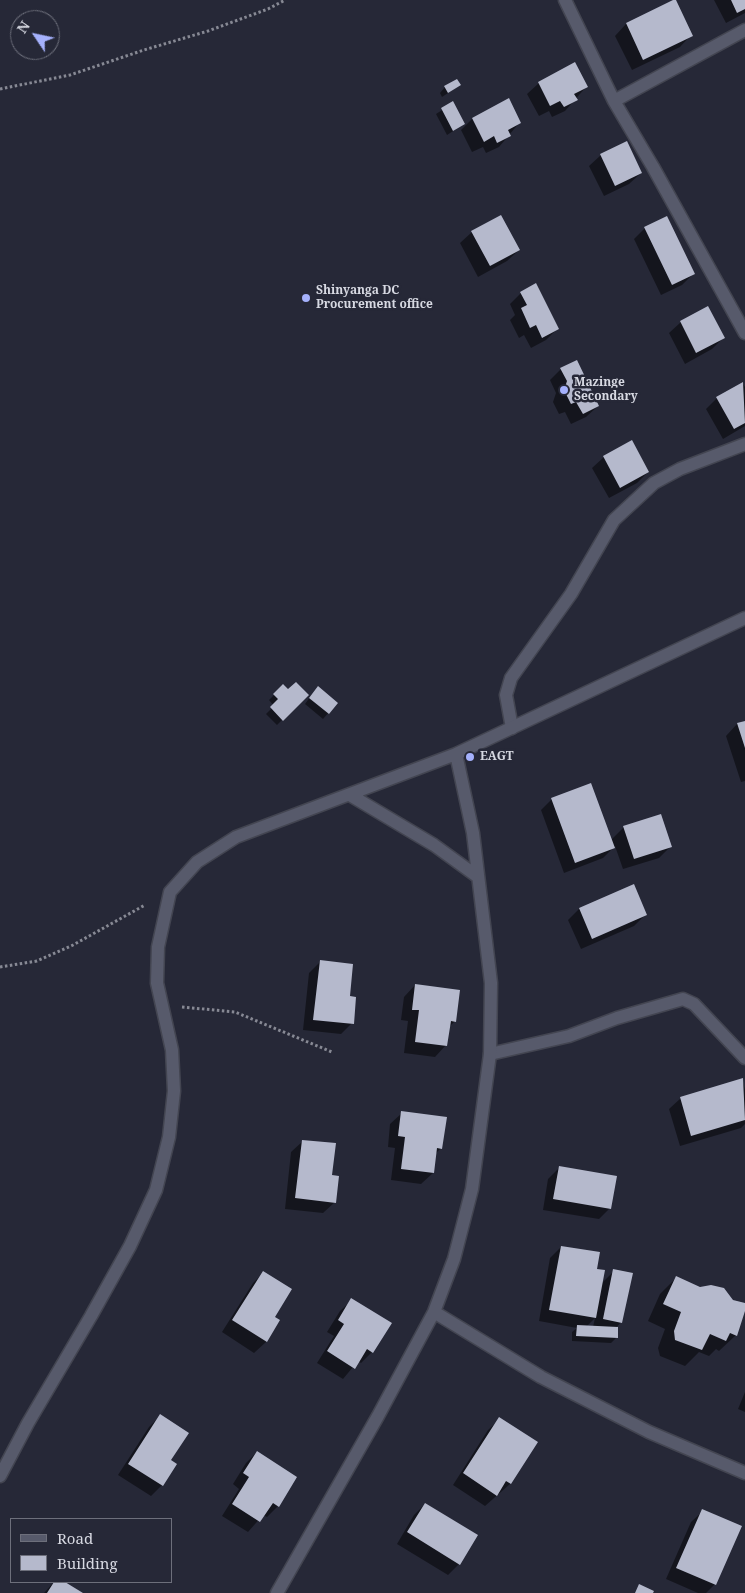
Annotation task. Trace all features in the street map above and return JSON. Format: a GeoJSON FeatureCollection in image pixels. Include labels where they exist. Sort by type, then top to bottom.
{"type":"FeatureCollection","features":[{"type":"Feature","properties":{"kind":"street"},"geometry":{"type":"LineString","coordinates":[[565,0],[614,101],[653,167],[745,333]]}},
{"type":"Feature","properties":{"kind":"street"},"geometry":{"type":"LineString","coordinates":[[614,101],[745,30]]}},
{"type":"Feature","properties":{"kind":"street"},"geometry":{"type":"LineString","coordinates":[[512,728],[506,695],[511,678],[571,594],[614,520],[654,483],[680,469],[745,444]]}},
{"type":"Feature","properties":{"kind":"street"},"geometry":{"type":"LineString","coordinates":[[0,1476],[130,1246],[156,1190],[169,1137],[174,1091],[172,1050],[157,983],[158,947],[170,892],[197,862],[236,837],[456,754],[745,618]]}},
{"type":"Feature","properties":{"kind":"street"},"geometry":{"type":"LineString","coordinates":[[277,1593],[378,1416],[434,1312],[454,1259],[472,1189],[490,1054],[491,984],[473,833],[456,754]]}},
{"type":"Feature","properties":{"kind":"street"},"geometry":{"type":"LineString","coordinates":[[350,795],[434,846],[478,877]]}},
{"type":"Feature","properties":{"kind":"street"},"geometry":{"type":"LineString","coordinates":[[490,1054],[568,1036],[617,1018],[684,998],[694,1004],[745,1058]]}},
{"type":"Feature","properties":{"kind":"street"},"geometry":{"type":"LineString","coordinates":[[434,1312],[541,1377],[649,1432],[745,1473]]}},
{"type":"Feature","properties":{"kind":"path"},"geometry":{"type":"LineString","coordinates":[[0,89],[70,75],[208,31],[268,9],[285,0]]}},
{"type":"Feature","properties":{"kind":"path"},"geometry":{"type":"LineString","coordinates":[[0,967],[37,961],[73,945],[170,892]]}},
{"type":"Feature","properties":{"kind":"path"},"geometry":{"type":"LineString","coordinates":[[162,1006],[234,1012],[332,1052]]}},
{"type":"Feature","properties":{"kind":"building"},"geometry":{"type":"Polygon","coordinates":[[[676,0],[693,36],[643,60],[626,23],[676,0]]]}},
{"type":"Feature","properties":{"kind":"building"},"geometry":{"type":"Polygon","coordinates":[[[731,0],[745,0],[745,9],[737,13],[731,0]]]}},
{"type":"Feature","properties":{"kind":"building"},"geometry":{"type":"Polygon","coordinates":[[[575,62],[588,87],[574,94],[578,100],[564,107],[560,101],[550,106],[538,82],[575,62]]]}},
{"type":"Feature","properties":{"kind":"building"},"geometry":{"type":"Polygon","coordinates":[[[457,79],[461,85],[448,93],[444,86],[457,79]]]}},
{"type":"Feature","properties":{"kind":"building"},"geometry":{"type":"Polygon","coordinates":[[[509,98],[521,123],[508,130],[511,136],[497,143],[494,136],[484,142],[472,118],[509,98]]]}},
{"type":"Feature","properties":{"kind":"building"},"geometry":{"type":"Polygon","coordinates":[[[453,101],[465,124],[453,131],[441,108],[453,101]]]}},
{"type":"Feature","properties":{"kind":"building"},"geometry":{"type":"Polygon","coordinates":[[[627,141],[642,173],[615,186],[600,154],[627,141]]]}},
{"type":"Feature","properties":{"kind":"building"},"geometry":{"type":"Polygon","coordinates":[[[501,215],[520,250],[490,266],[471,231],[501,215]]]}},
{"type":"Feature","properties":{"kind":"building"},"geometry":{"type":"Polygon","coordinates":[[[667,216],[695,274],[672,285],[644,227],[667,216]]]}},
{"type":"Feature","properties":{"kind":"building"},"geometry":{"type":"Polygon","coordinates":[[[536,283],[559,329],[542,338],[536,325],[530,328],[521,308],[527,305],[520,292],[536,283]]]}},
{"type":"Feature","properties":{"kind":"building"},"geometry":{"type":"Polygon","coordinates":[[[708,306],[725,338],[696,353],[680,321],[708,306]]]}},
{"type":"Feature","properties":{"kind":"building"},"geometry":{"type":"Polygon","coordinates":[[[577,360],[599,406],[583,414],[576,402],[571,404],[564,390],[567,381],[560,368],[577,360]]]}},
{"type":"Feature","properties":{"kind":"building"},"geometry":{"type":"Polygon","coordinates":[[[743,382],[745,423],[734,429],[716,397],[743,382]]]}},
{"type":"Feature","properties":{"kind":"building"},"geometry":{"type":"Polygon","coordinates":[[[632,440],[649,472],[620,488],[603,456],[632,440]]]}},
{"type":"Feature","properties":{"kind":"building"},"geometry":{"type":"Polygon","coordinates":[[[296,682],[309,695],[283,721],[270,707],[278,699],[273,694],[283,684],[288,689],[296,682]]]}},
{"type":"Feature","properties":{"kind":"building"},"geometry":{"type":"Polygon","coordinates":[[[318,686],[338,703],[329,714],[309,698],[318,686]]]}},
{"type":"Feature","properties":{"kind":"building"},"geometry":{"type":"Polygon","coordinates":[[[745,721],[745,748],[737,723],[745,721]]]}},
{"type":"Feature","properties":{"kind":"building"},"geometry":{"type":"Polygon","coordinates":[[[591,783],[615,848],[575,863],[551,798],[591,783]]]}},
{"type":"Feature","properties":{"kind":"building"},"geometry":{"type":"Polygon","coordinates":[[[661,814],[672,847],[634,859],[623,826],[661,814]]]}},
{"type":"Feature","properties":{"kind":"building"},"geometry":{"type":"Polygon","coordinates":[[[634,884],[647,915],[592,939],[579,908],[634,884]]]}},
{"type":"Feature","properties":{"kind":"building"},"geometry":{"type":"Polygon","coordinates":[[[320,960],[353,964],[350,996],[356,997],[354,1024],[313,1020],[320,960]]]}},
{"type":"Feature","properties":{"kind":"building"},"geometry":{"type":"Polygon","coordinates":[[[415,984],[460,990],[456,1022],[451,1021],[447,1046],[415,1042],[419,1010],[412,1010],[415,984]]]}},
{"type":"Feature","properties":{"kind":"building"},"geometry":{"type":"Polygon","coordinates":[[[743,1078],[745,1120],[691,1136],[680,1097],[743,1078]]]}},
{"type":"Feature","properties":{"kind":"building"},"geometry":{"type":"Polygon","coordinates":[[[401,1111],[447,1117],[442,1149],[437,1148],[434,1173],[401,1169],[405,1137],[398,1136],[401,1111]]]}},
{"type":"Feature","properties":{"kind":"building"},"geometry":{"type":"Polygon","coordinates":[[[302,1140],[336,1143],[332,1175],[339,1176],[336,1203],[295,1198],[302,1140]]]}},
{"type":"Feature","properties":{"kind":"building"},"geometry":{"type":"Polygon","coordinates":[[[559,1166],[617,1176],[611,1209],[553,1199],[559,1166]]]}},
{"type":"Feature","properties":{"kind":"building"},"geometry":{"type":"Polygon","coordinates":[[[561,1246],[600,1252],[597,1269],[605,1270],[596,1318],[549,1310],[561,1246]]]}},
{"type":"Feature","properties":{"kind":"building"},"geometry":{"type":"Polygon","coordinates":[[[613,1269],[633,1273],[622,1323],[603,1319],[613,1269]]]}},
{"type":"Feature","properties":{"kind":"building"},"geometry":{"type":"Polygon","coordinates":[[[263,1271],[292,1289],[275,1317],[280,1320],[267,1342],[232,1320],[263,1271]]]}},
{"type":"Feature","properties":{"kind":"building"},"geometry":{"type":"Polygon","coordinates":[[[676,1276],[700,1287],[711,1285],[724,1288],[733,1300],[745,1303],[745,1311],[737,1336],[730,1333],[726,1341],[710,1334],[702,1350],[675,1340],[674,1331],[681,1312],[663,1304],[676,1276]]]}},
{"type":"Feature","properties":{"kind":"building"},"geometry":{"type":"Polygon","coordinates":[[[351,1298],[392,1323],[373,1353],[367,1349],[355,1369],[327,1351],[344,1324],[338,1320],[351,1298]]]}},
{"type":"Feature","properties":{"kind":"building"},"geometry":{"type":"Polygon","coordinates":[[[577,1325],[618,1327],[618,1338],[576,1336],[577,1325]]]}},
{"type":"Feature","properties":{"kind":"building"},"geometry":{"type":"Polygon","coordinates":[[[160,1414],[189,1433],[171,1460],[177,1464],[163,1486],[128,1464],[160,1414]]]}},
{"type":"Feature","properties":{"kind":"building"},"geometry":{"type":"Polygon","coordinates":[[[499,1417],[538,1442],[511,1484],[506,1481],[497,1496],[463,1473],[499,1417]]]}},
{"type":"Feature","properties":{"kind":"building"},"geometry":{"type":"Polygon","coordinates":[[[257,1451],[297,1477],[279,1507],[273,1503],[260,1522],[232,1504],[249,1477],[243,1473],[257,1451]]]}},
{"type":"Feature","properties":{"kind":"building"},"geometry":{"type":"Polygon","coordinates":[[[425,1503],[478,1535],[460,1565],[407,1532],[425,1503]]]}},
{"type":"Feature","properties":{"kind":"building"},"geometry":{"type":"Polygon","coordinates":[[[702,1509],[742,1526],[716,1585],[676,1568],[702,1509]]]}},
{"type":"Feature","properties":{"kind":"building"},"geometry":{"type":"Polygon","coordinates":[[[53,1583],[67,1583],[83,1593],[47,1593],[53,1583]]]}},
{"type":"Feature","properties":{"kind":"building"},"geometry":{"type":"Polygon","coordinates":[[[639,1584],[654,1591],[653,1593],[635,1593],[639,1584]]]}},
{"type":"Feature","properties":{"kind":"place","name":"Shinyanga DC Procurement office"},"geometry":{"type":"Point","coordinates":[306,298]}},
{"type":"Feature","properties":{"kind":"place","name":"Mazinge Secondary"},"geometry":{"type":"Point","coordinates":[564,390]}},
{"type":"Feature","properties":{"kind":"place","name":"EAGT"},"geometry":{"type":"Point","coordinates":[470,757]}}]}
